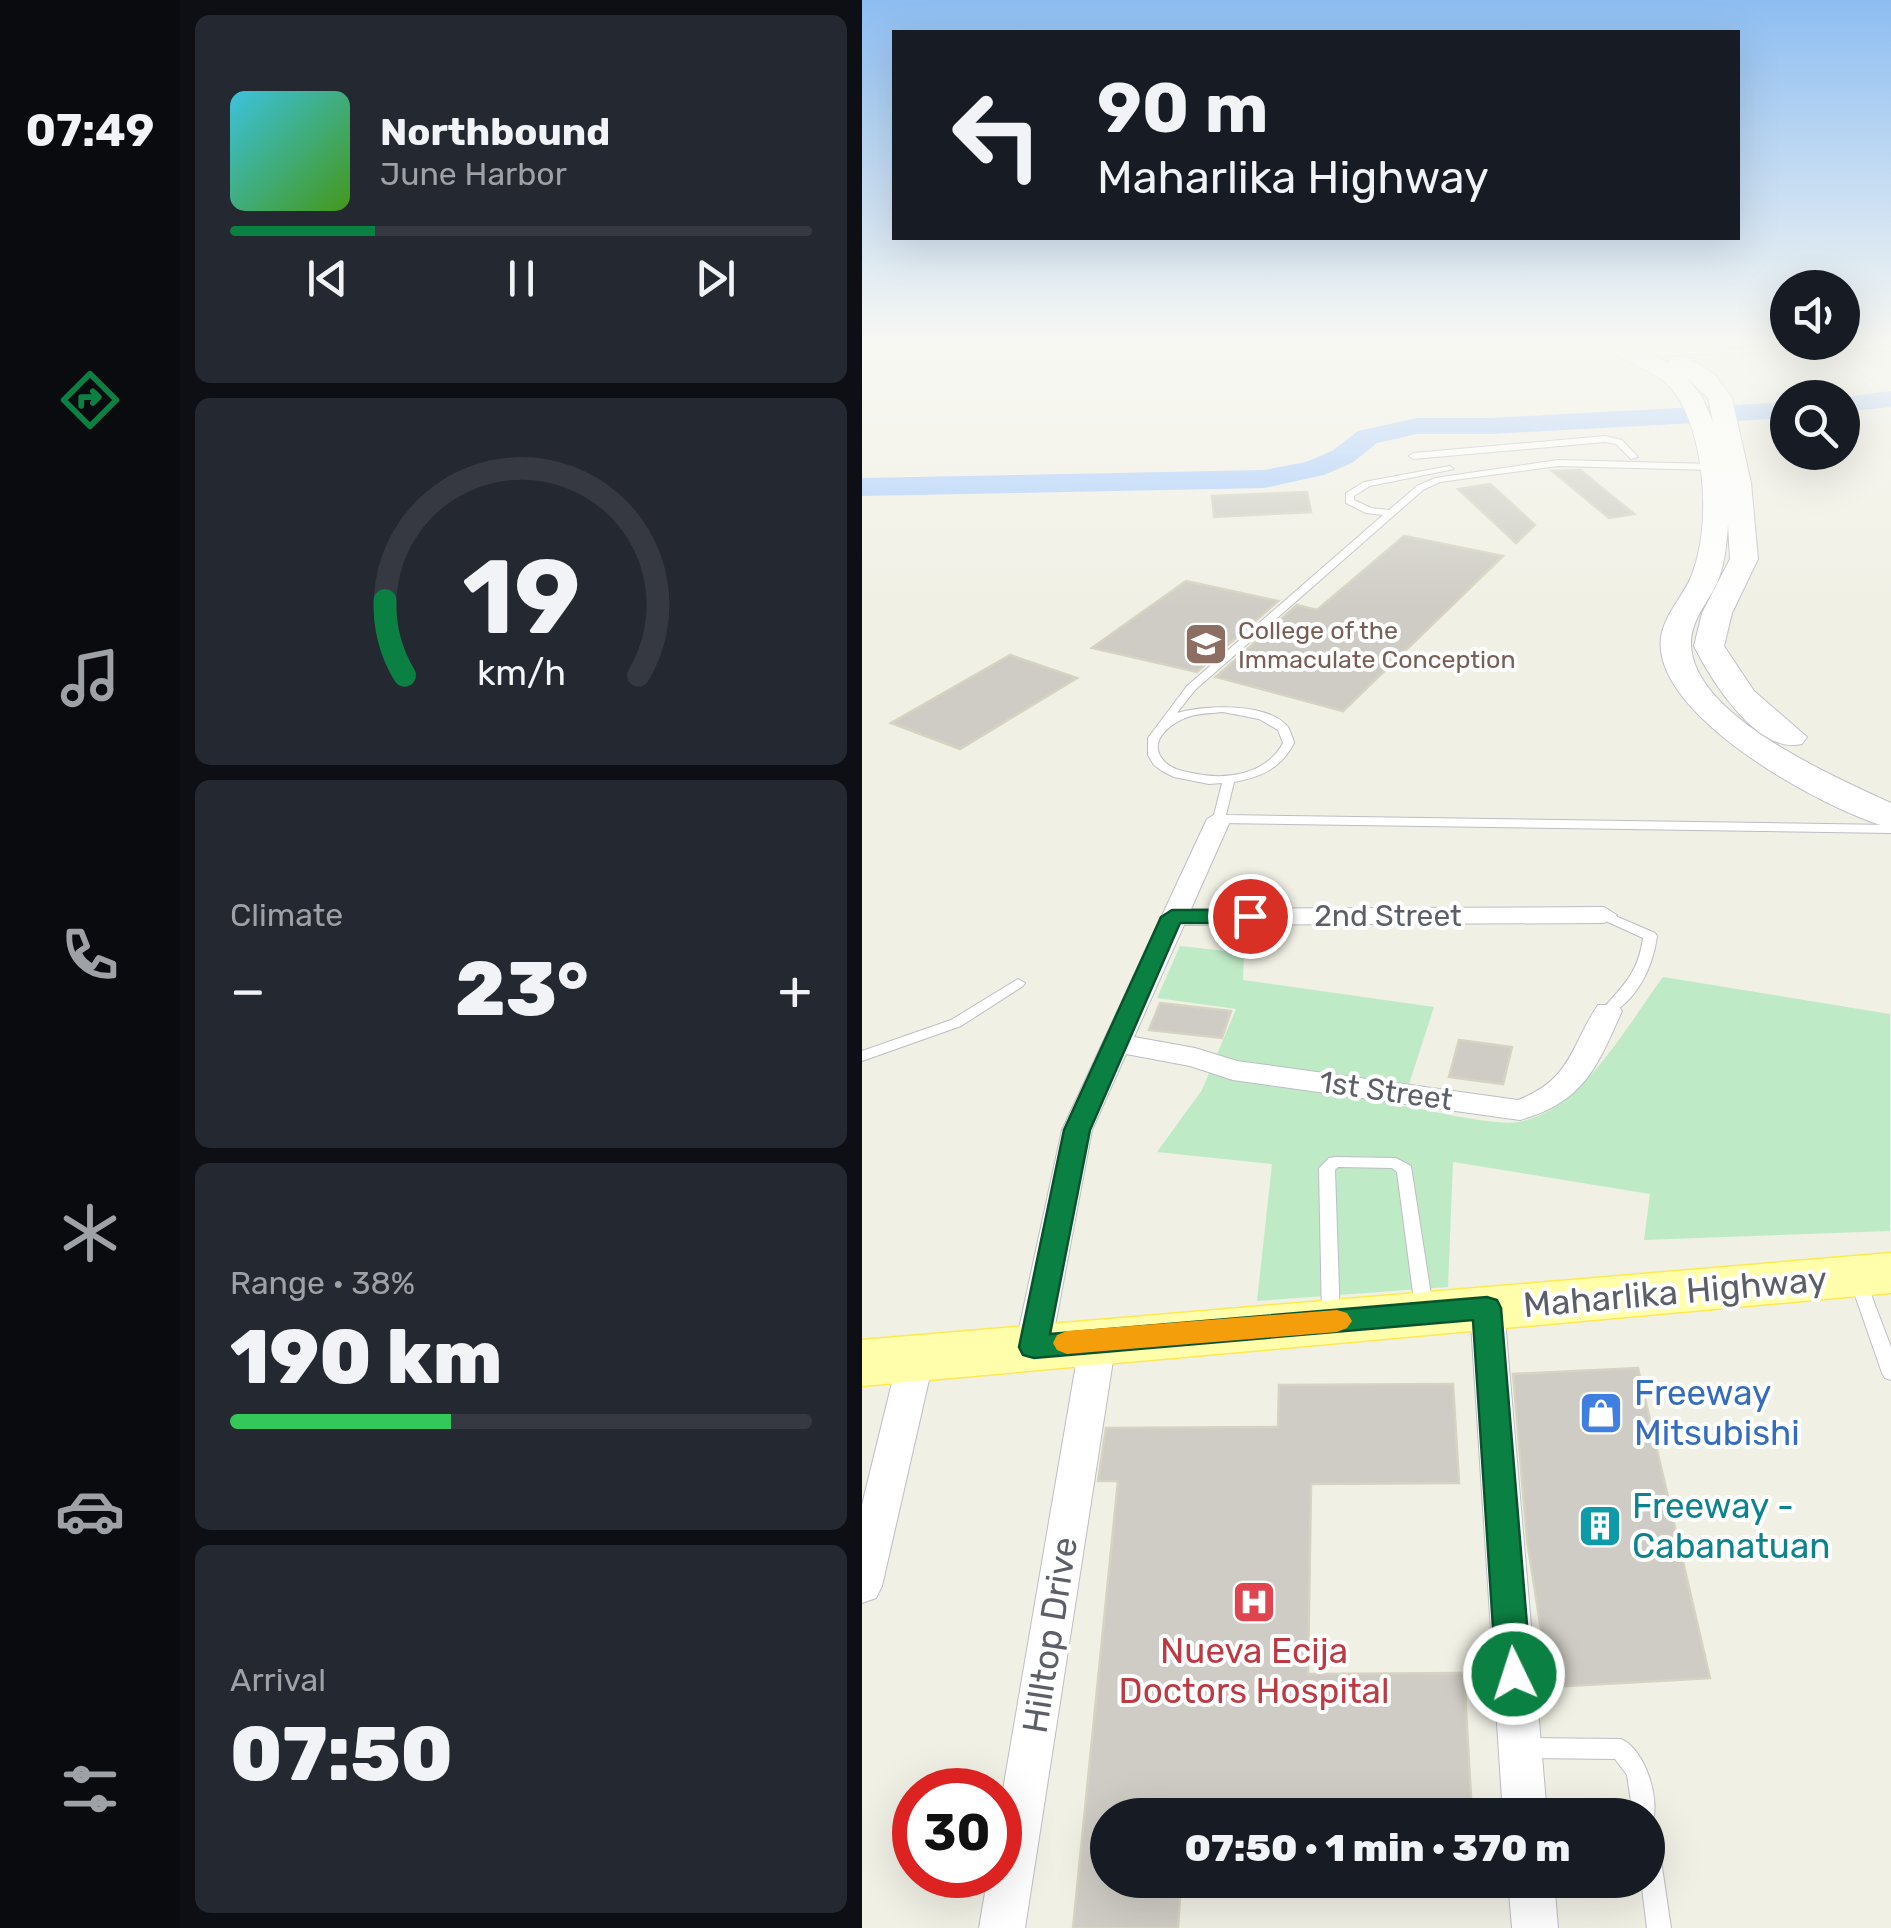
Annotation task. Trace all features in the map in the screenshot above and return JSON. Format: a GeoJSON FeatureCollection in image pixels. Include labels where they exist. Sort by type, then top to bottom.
{"type":"FeatureCollection","features":[{"type":"Feature","properties":{"kind":"main road"},"geometry":{"type":"LineString","coordinates":[[1709,431],[1714,546],[1704,578],[1682,619],[1676,646],[1683,668],[1701,698],[1727,724],[1830,790],[1890,817]]}},
{"type":"Feature","properties":{"kind":"main road"},"geometry":{"type":"LineString","coordinates":[[1716,431],[1738,483],[1744,559],[1718,613],[1709,646],[1727,681],[1763,720],[1823,758],[1890,790]]}},
{"type":"Feature","properties":{"kind":"main road","name":"Maharlika Highway"},"geometry":{"type":"LineString","coordinates":[[889,1360],[1874,1274]]}},
{"type":"Feature","properties":{"kind":"street"},"geometry":{"type":"LineString","coordinates":[[1034,1347],[1077,1130],[1219,819]]}},
{"type":"Feature","properties":{"kind":"street","name":"2nd Street"},"geometry":{"type":"LineString","coordinates":[[1172,917],[1604,915]]}},
{"type":"Feature","properties":{"kind":"street","name":"1st Street"},"geometry":{"type":"LineString","coordinates":[[1116,1043],[1195,1058],[1233,1070],[1520,1110],[1551,1100],[1575,1080],[1608,1012]]}},
{"type":"Feature","properties":{"kind":"street"},"geometry":{"type":"LineString","coordinates":[[1487,1308],[1523,1798]]}},
{"type":"Feature","properties":{"kind":"street","name":"Hilltop Drive"},"geometry":{"type":"LineString","coordinates":[[1002,1928],[1098,1341]]}},
{"type":"Feature","properties":{"kind":"street"},"geometry":{"type":"LineString","coordinates":[[862,1586],[889,1360]]}},
{"type":"Feature","properties":{"kind":"street"},"geometry":{"type":"LineString","coordinates":[[1532,1898],[1535,1928]]}},
{"type":"Feature","properties":{"kind":"lane"},"geometry":{"type":"LineString","coordinates":[[1438,471],[1413,456],[1605,439],[1618,442],[1634,456]]}},
{"type":"Feature","properties":{"kind":"lane"},"geometry":{"type":"LineString","coordinates":[[1551,441],[1569,455]]}},
{"type":"Feature","properties":{"kind":"lane"},"geometry":{"type":"LineString","coordinates":[[1391,513],[1356,507],[1349,501],[1349,495],[1366,484],[1569,455],[1710,463]]}},
{"type":"Feature","properties":{"kind":"lane"},"geometry":{"type":"LineString","coordinates":[[1161,727],[1188,714],[1224,709],[1269,718],[1284,728],[1290,740],[1287,754],[1274,766],[1229,780],[1184,777],[1166,770],[1154,760],[1149,749],[1152,738],[1191,688],[1420,488],[1438,480],[1582,462],[1710,463]]}},
{"type":"Feature","properties":{"kind":"lane"},"geometry":{"type":"LineString","coordinates":[[1191,688],[1224,709]]}},
{"type":"Feature","properties":{"kind":"lane"},"geometry":{"type":"LineString","coordinates":[[1229,780],[1219,819],[1890,828]]}},
{"type":"Feature","properties":{"kind":"lane"},"geometry":{"type":"LineString","coordinates":[[1604,915],[1650,936],[1648,961],[1639,981],[1608,1012]]}},
{"type":"Feature","properties":{"kind":"lane"},"geometry":{"type":"LineString","coordinates":[[862,1056],[956,1023],[1018,982]]}},
{"type":"Feature","properties":{"kind":"lane"},"geometry":{"type":"LineString","coordinates":[[1332,1321],[1327,1168],[1335,1162],[1396,1162],[1405,1170],[1424,1314]]}},
{"type":"Feature","properties":{"kind":"lane"},"geometry":{"type":"LineString","coordinates":[[1874,1274],[1890,1374]]}},
{"type":"Feature","properties":{"kind":"lane"},"geometry":{"type":"LineString","coordinates":[[1519,1748],[1621,1750],[1638,1772],[1642,1798]]}},
{"type":"Feature","properties":{"kind":"lane"},"geometry":{"type":"LineString","coordinates":[[1656,1898],[1660,1928]]}},
{"type":"Feature","properties":{"kind":"green space"},"geometry":{"type":"Polygon","coordinates":[[[1180,946],[1244,953],[1243,980],[1434,1007],[1402,1106],[1493,1122],[1518,1122],[1541,1115],[1562,1102],[1601,1063],[1663,977],[1890,1014],[1890,1231],[1644,1240],[1650,1194],[1453,1162],[1448,1287],[1257,1301],[1272,1164],[1157,1152],[1202,1090],[1236,1009],[1157,998],[1180,946]]]}},
{"type":"Feature","properties":{"kind":"building"},"geometry":{"type":"Polygon","coordinates":[[[1580,470],[1634,514],[1609,518],[1552,471],[1580,470]]]}},
{"type":"Feature","properties":{"kind":"building"},"geometry":{"type":"Polygon","coordinates":[[[1490,484],[1535,525],[1516,543],[1458,489],[1490,484]]]}},
{"type":"Feature","properties":{"kind":"building"},"geometry":{"type":"Polygon","coordinates":[[[1307,492],[1311,512],[1214,517],[1212,496],[1307,492]]]}},
{"type":"Feature","properties":{"kind":"building"},"geometry":{"type":"Polygon","coordinates":[[[1404,536],[1503,556],[1343,711],[1216,677],[1297,605],[1317,610],[1404,536]]]}},
{"type":"Feature","properties":{"kind":"building"},"geometry":{"type":"Polygon","coordinates":[[[1186,581],[1278,601],[1197,672],[1092,648],[1186,581]]]}},
{"type":"Feature","properties":{"kind":"building"},"geometry":{"type":"Polygon","coordinates":[[[1010,655],[1077,678],[960,749],[891,723],[1010,655]]]}},
{"type":"Feature","properties":{"kind":"building"},"geometry":{"type":"Polygon","coordinates":[[[1160,1003],[1231,1011],[1222,1038],[1149,1030],[1160,1003]]]}},
{"type":"Feature","properties":{"kind":"building"},"geometry":{"type":"Polygon","coordinates":[[[1459,1040],[1512,1047],[1503,1084],[1449,1077],[1459,1040]]]}},
{"type":"Feature","properties":{"kind":"building","name":"Freeway - Cabanatuan"},"geometry":{"type":"Polygon","coordinates":[[[1638,1368],[1710,1678],[1550,1687],[1527,1540],[1513,1374],[1638,1368]]]}},
{"type":"Feature","properties":{"kind":"building"},"geometry":{"type":"Polygon","coordinates":[[[1453,1384],[1459,1483],[1311,1484],[1308,1674],[1464,1673],[1471,1798],[1090,1798],[1090,1898],[1180,1898],[1178,1928],[1073,1928],[1118,1481],[1098,1481],[1106,1428],[1278,1427],[1279,1385],[1453,1384]]]}},
{"type":"Feature","properties":{"kind":"waterway"},"geometry":{"type":"LineString","coordinates":[[862,487],[1264,479],[1314,469],[1342,457],[1368,437],[1395,431]]}},
{"type":"Feature","properties":{"kind":"slow traffic"},"geometry":{"type":"LineString","coordinates":[[1067,1343],[1337,1321]]}},
{"type":"Feature","properties":{"kind":"place","name":"College of the Immaculate Conception"},"geometry":{"type":"Point","coordinates":[1206,644]}},
{"type":"Feature","properties":{"kind":"place","name":"Freeway Mitsubishi"},"geometry":{"type":"Point","coordinates":[1601,1413]}},
{"type":"Feature","properties":{"kind":"place","name":"Freeway - Cabanatuan"},"geometry":{"type":"Point","coordinates":[1600,1526]}},
{"type":"Feature","properties":{"kind":"place","name":"Nueva Ecija Doctors Hospital"},"geometry":{"type":"Point","coordinates":[1254,1602]}},
{"type":"Feature","properties":{"kind":"route"},"geometry":{"type":"LineString","coordinates":[[1250,916],[1172,917],[1077,1130],[1034,1347],[1487,1308],[1514,1674]]}}]}
